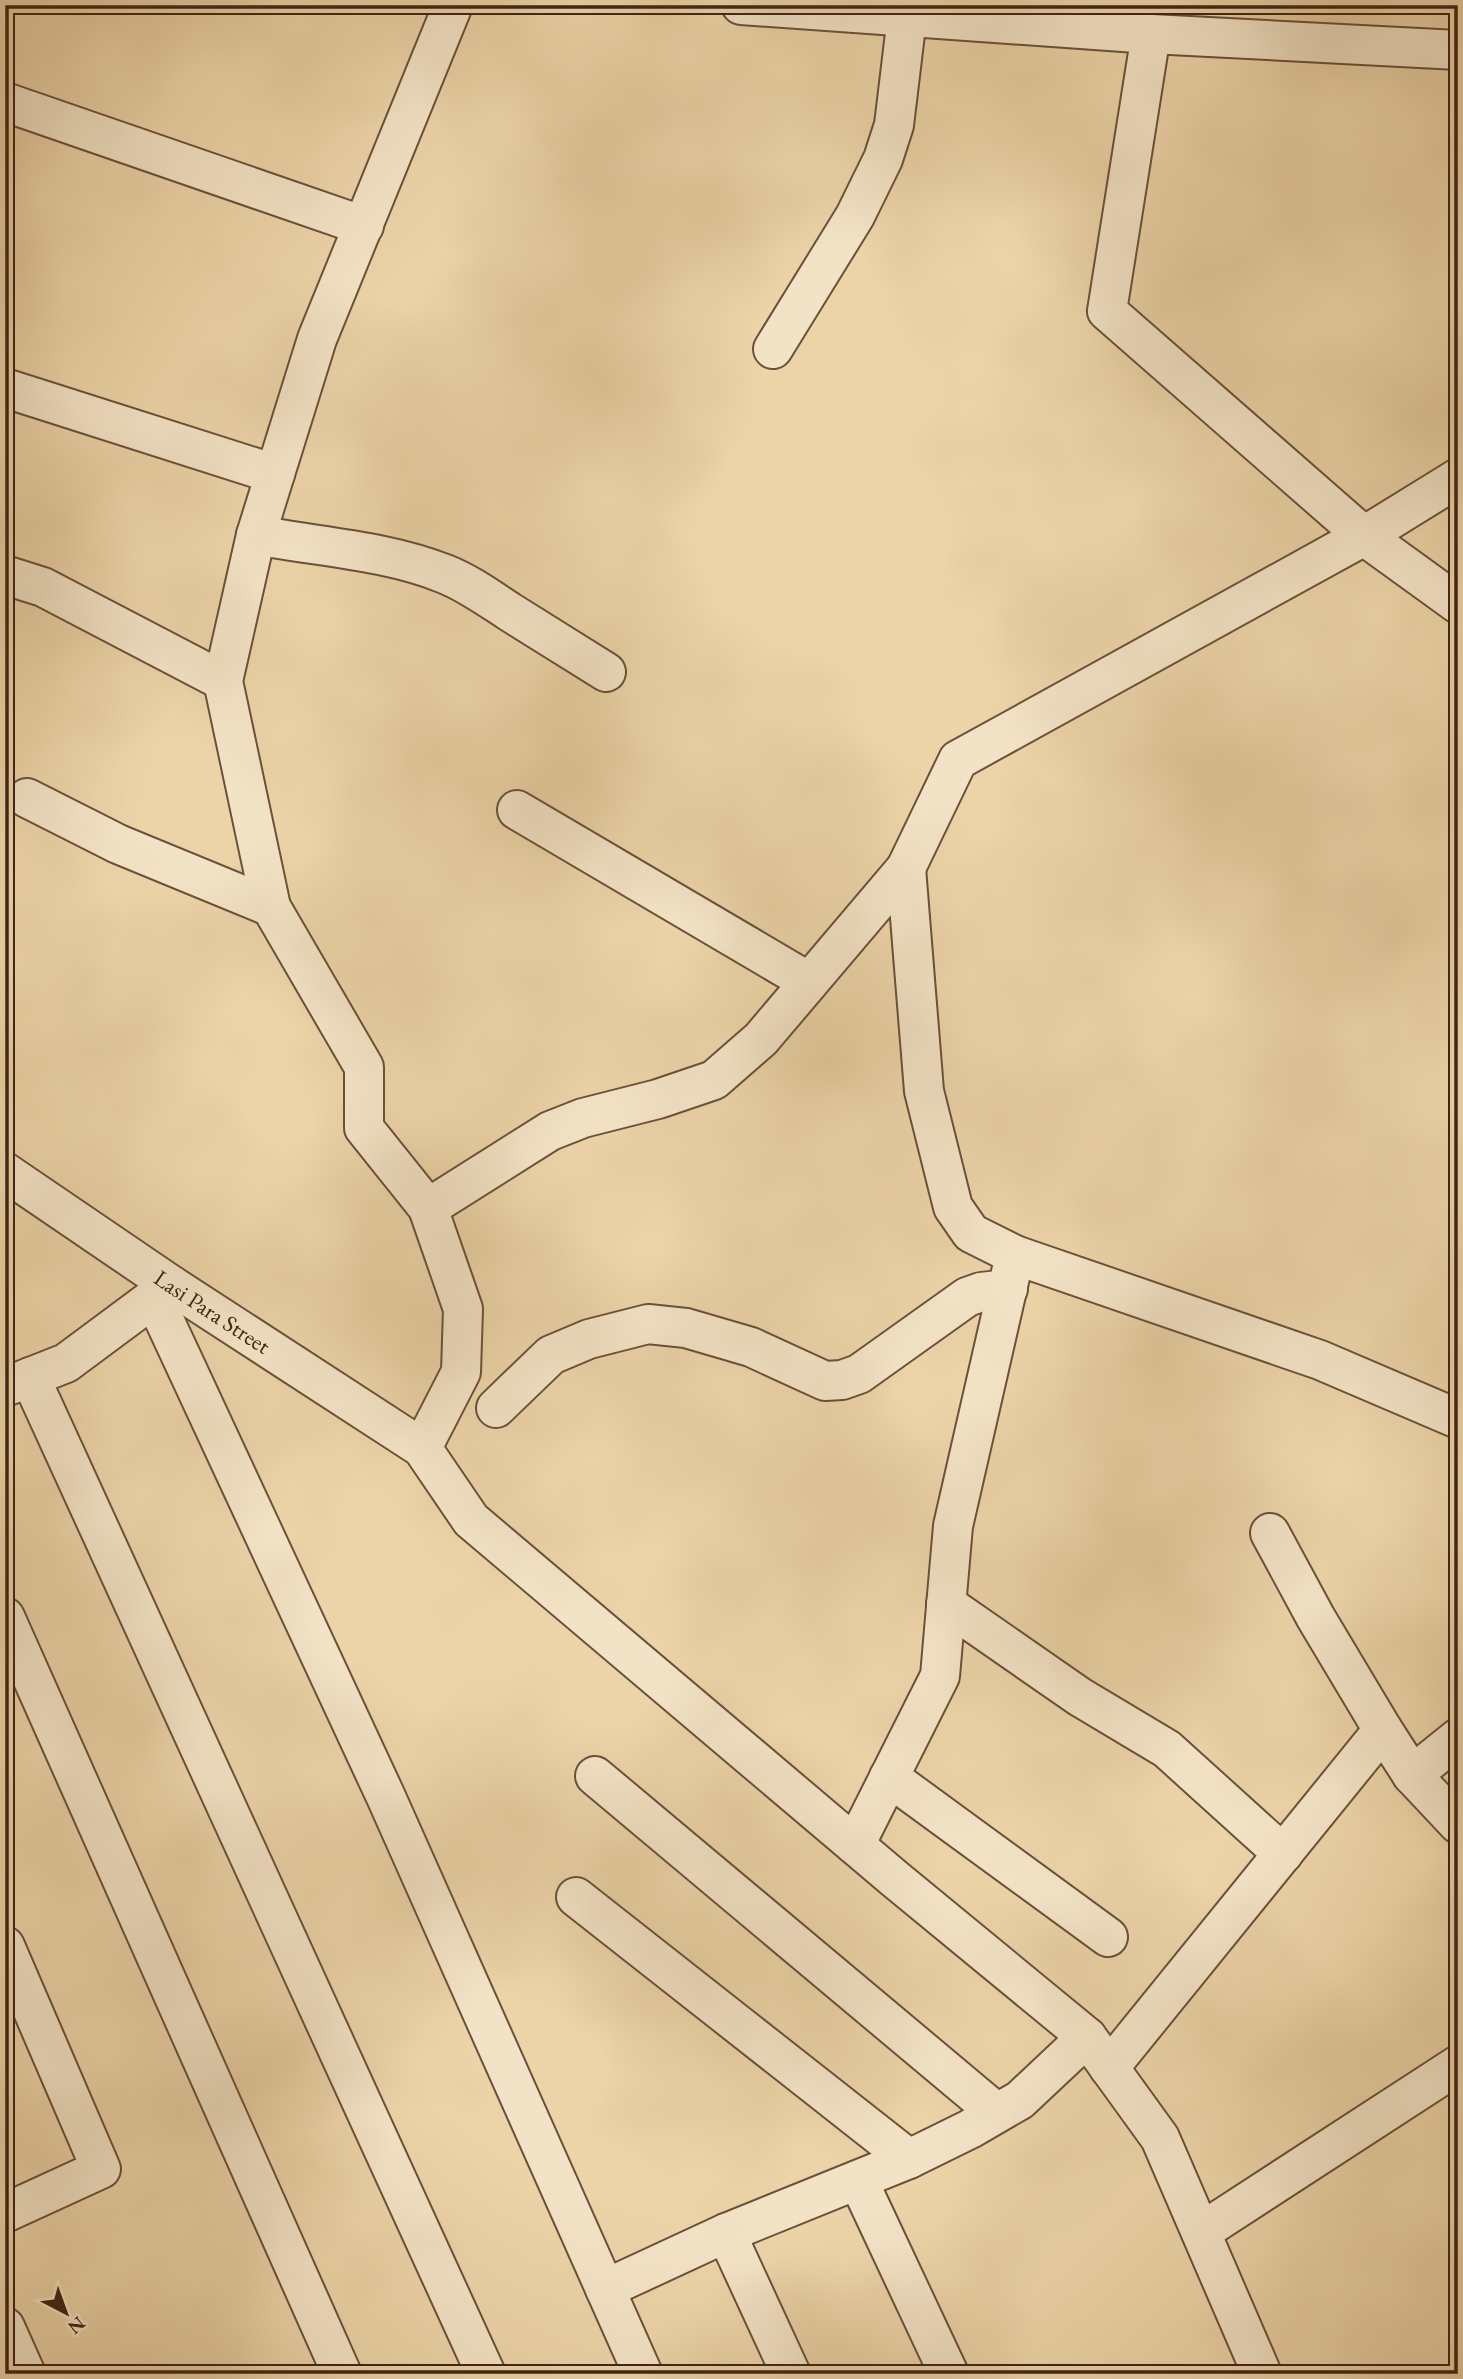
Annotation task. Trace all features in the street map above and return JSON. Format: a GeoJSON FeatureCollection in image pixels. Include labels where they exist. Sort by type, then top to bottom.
{"type":"FeatureCollection","features":[{"type":"Feature","properties":{"kind":"street"},"geometry":{"type":"LineString","coordinates":[[453,5],[317,339],[256,536],[223,681],[271,907],[364,1067],[364,1128],[428,1208],[463,1309],[461,1372],[422,1448],[471,1520],[1087,2037],[1160,2138],[1262,2374]]}},
{"type":"Feature","properties":{"kind":"street"},"geometry":{"type":"LineString","coordinates":[[741,5],[1169,25],[1458,50]]}},
{"type":"Feature","properties":{"kind":"street"},"geometry":{"type":"LineString","coordinates":[[774,349],[855,216],[883,159],[894,125],[895,13]]}},
{"type":"Feature","properties":{"kind":"street"},"geometry":{"type":"LineString","coordinates":[[1169,25],[1107,311],[1364,536],[1458,604]]}},
{"type":"Feature","properties":{"kind":"street"},"geometry":{"type":"LineString","coordinates":[[5,102],[365,226]]}},
{"type":"Feature","properties":{"kind":"street"},"geometry":{"type":"LineString","coordinates":[[5,388],[275,474]]}},
{"type":"Feature","properties":{"kind":"street"},"geometry":{"type":"LineString","coordinates":[[428,1208],[550,1130],[714,1080],[761,1039],[905,868],[958,760],[1364,536],[1458,478]]}},
{"type":"Feature","properties":{"kind":"street"},"geometry":{"type":"LineString","coordinates":[[256,536],[312,546],[358,550],[401,559],[447,575],[494,601],[606,672]]}},
{"type":"Feature","properties":{"kind":"street"},"geometry":{"type":"LineString","coordinates":[[5,575],[43,587],[223,681]]}},
{"type":"Feature","properties":{"kind":"street"},"geometry":{"type":"LineString","coordinates":[[27,798],[118,845],[271,907]]}},
{"type":"Feature","properties":{"kind":"street"},"geometry":{"type":"LineString","coordinates":[[517,810],[809,982]]}},
{"type":"Feature","properties":{"kind":"street"},"geometry":{"type":"LineString","coordinates":[[905,868],[924,1091],[953,1207],[971,1233],[1011,1272],[1320,1360],[1458,1419]]}},
{"type":"Feature","properties":{"kind":"street","name":"Lasi Para Street"},"geometry":{"type":"LineString","coordinates":[[5,1172],[163,1291],[422,1448]]}},
{"type":"Feature","properties":{"kind":"street"},"geometry":{"type":"LineString","coordinates":[[496,1408],[551,1355],[589,1339],[648,1324],[686,1328],[751,1347],[825,1381],[842,1380],[859,1374],[967,1297],[981,1292],[1011,1272]]}},
{"type":"Feature","properties":{"kind":"street"},"geometry":{"type":"LineString","coordinates":[[855,1845],[940,1676],[953,1526],[1011,1272]]}},
{"type":"Feature","properties":{"kind":"street"},"geometry":{"type":"LineString","coordinates":[[486,2374],[18,1382],[66,1363],[163,1291],[643,2374]]}},
{"type":"Feature","properties":{"kind":"street"},"geometry":{"type":"LineString","coordinates":[[1270,1533],[1316,1618],[1412,1775],[1458,1824]]}},
{"type":"Feature","properties":{"kind":"street"},"geometry":{"type":"LineString","coordinates":[[946,1604],[1080,1697],[1167,1749],[1283,1854]]}},
{"type":"Feature","properties":{"kind":"street"},"geometry":{"type":"LineString","coordinates":[[5,1617],[342,2374]]}},
{"type":"Feature","properties":{"kind":"street"},"geometry":{"type":"LineString","coordinates":[[1109,2068],[1383,1730]]}},
{"type":"Feature","properties":{"kind":"street"},"geometry":{"type":"LineString","coordinates":[[1412,1775],[1458,1738]]}},
{"type":"Feature","properties":{"kind":"street"},"geometry":{"type":"LineString","coordinates":[[595,1776],[997,2113]]}},
{"type":"Feature","properties":{"kind":"street"},"geometry":{"type":"LineString","coordinates":[[889,1777],[1108,1937]]}},
{"type":"Feature","properties":{"kind":"street"},"geometry":{"type":"LineString","coordinates":[[576,1897],[909,2159]]}},
{"type":"Feature","properties":{"kind":"street"},"geometry":{"type":"LineString","coordinates":[[5,1946],[100,2169],[5,2213]]}},
{"type":"Feature","properties":{"kind":"street"},"geometry":{"type":"LineString","coordinates":[[606,2289],[726,2233],[909,2159],[970,2129],[1020,2100],[1087,2037]]}},
{"type":"Feature","properties":{"kind":"street"},"geometry":{"type":"LineString","coordinates":[[1201,2232],[1458,2065]]}},
{"type":"Feature","properties":{"kind":"street"},"geometry":{"type":"LineString","coordinates":[[858,2180],[950,2374]]}},
{"type":"Feature","properties":{"kind":"street"},"geometry":{"type":"LineString","coordinates":[[726,2233],[791,2374]]}},
{"type":"Feature","properties":{"kind":"street"},"geometry":{"type":"LineString","coordinates":[[5,2327],[26,2374]]}}]}
